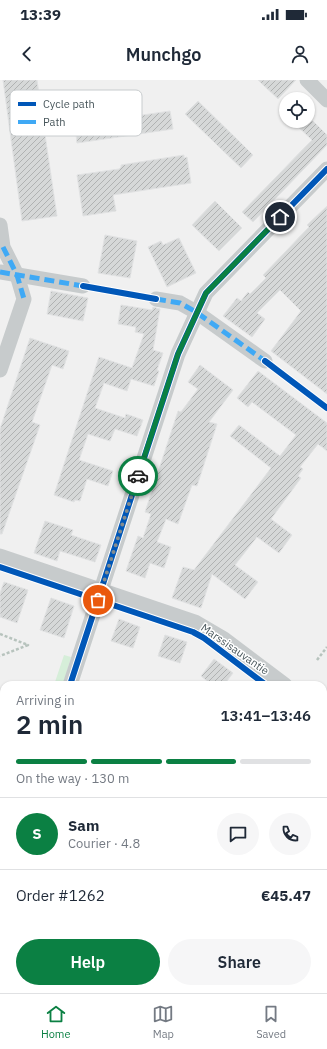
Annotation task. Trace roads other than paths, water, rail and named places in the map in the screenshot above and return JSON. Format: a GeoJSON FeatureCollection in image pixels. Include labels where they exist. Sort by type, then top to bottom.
{"type":"FeatureCollection","features":[{"type":"Feature","properties":{"kind":"street"},"geometry":{"type":"LineString","coordinates":[[307,80],[327,100]]}},
{"type":"Feature","properties":{"kind":"street"},"geometry":{"type":"LineString","coordinates":[[71,681],[178,354],[196,312],[206,293],[327,169]]}},
{"type":"Feature","properties":{"kind":"street"},"geometry":{"type":"LineString","coordinates":[[0,225],[3,247],[17,275],[24,299],[0,370]]}},
{"type":"Feature","properties":{"kind":"street"},"geometry":{"type":"LineString","coordinates":[[0,272],[83,286]]}},
{"type":"Feature","properties":{"kind":"street"},"geometry":{"type":"LineString","coordinates":[[156,299],[180,303],[196,312],[265,361]]}},
{"type":"Feature","properties":{"kind":"street","name":"Marssisauvantie"},"geometry":{"type":"LineString","coordinates":[[0,556],[182,617],[208,628],[281,681]]}}]}
